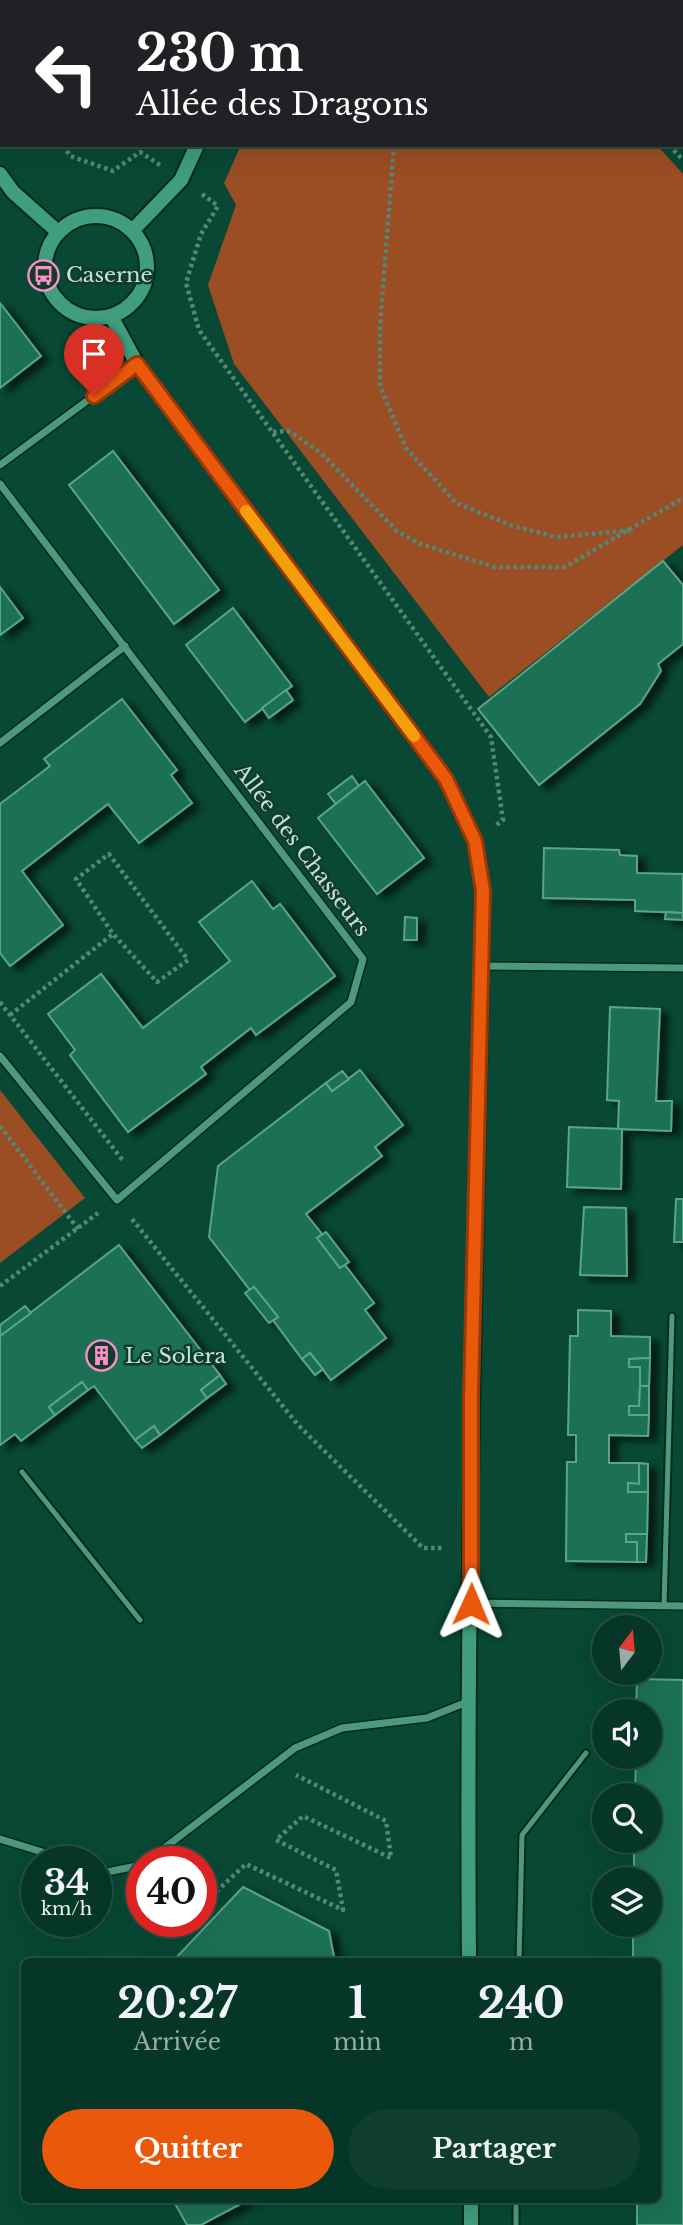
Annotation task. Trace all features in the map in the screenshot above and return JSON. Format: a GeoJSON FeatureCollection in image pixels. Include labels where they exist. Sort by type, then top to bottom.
{"type":"FeatureCollection","features":[{"type":"Feature","properties":{"kind":"street"},"geometry":{"type":"LineString","coordinates":[[132,231],[181,180],[196,147]]}},
{"type":"Feature","properties":{"kind":"street"},"geometry":{"type":"LineString","coordinates":[[0,174],[13,192],[58,232]]}},
{"type":"Feature","properties":{"kind":"street"},"geometry":{"type":"LineString","coordinates":[[95,215],[115,219],[132,231],[145,253],[146,279],[133,303],[111,316],[89,318],[68,310],[52,294],[44,273],[47,250],[58,232],[75,220],[95,215]]}},
{"type":"Feature","properties":{"kind":"street"},"geometry":{"type":"LineString","coordinates":[[111,316],[137,364],[446,779],[475,841],[483,891],[471,1395],[472,1549],[467,1702],[469,1958]]}},
{"type":"Feature","properties":{"kind":"street"},"geometry":{"type":"LineString","coordinates":[[0,465],[137,364]]}},
{"type":"Feature","properties":{"kind":"street","name":"Allée des Chasseurs"},"geometry":{"type":"LineString","coordinates":[[0,484],[363,959],[351,1002],[117,1200]]}},
{"type":"Feature","properties":{"kind":"street"},"geometry":{"type":"LineString","coordinates":[[0,743],[125,646]]}},
{"type":"Feature","properties":{"kind":"street"},"geometry":{"type":"LineString","coordinates":[[481,966],[683,968]]}},
{"type":"Feature","properties":{"kind":"street"},"geometry":{"type":"LineString","coordinates":[[0,1056],[117,1200]]}},
{"type":"Feature","properties":{"kind":"street"},"geometry":{"type":"LineString","coordinates":[[471,1604],[683,1606]]}},
{"type":"Feature","properties":{"kind":"street"},"geometry":{"type":"LineString","coordinates":[[167,1846],[295,1748],[342,1728],[427,1718],[467,1702]]}},
{"type":"Feature","properties":{"kind":"street"},"geometry":{"type":"LineString","coordinates":[[0,1839],[23,1846]]}},
{"type":"Feature","properties":{"kind":"street"},"geometry":{"type":"LineString","coordinates":[[471,2203],[471,2225]]}},
{"type":"Feature","properties":{"kind":"lane"},"geometry":{"type":"LineString","coordinates":[[664,1606],[671,1316]]}},
{"type":"Feature","properties":{"kind":"lane"},"geometry":{"type":"LineString","coordinates":[[22,1472],[140,1620]]}},
{"type":"Feature","properties":{"kind":"lane"},"geometry":{"type":"LineString","coordinates":[[519,1958],[522,1835],[586,1753]]}},
{"type":"Feature","properties":{"kind":"lane"},"geometry":{"type":"LineString","coordinates":[[516,2203],[516,2225]]}},
{"type":"Feature","properties":{"kind":"path"},"geometry":{"type":"LineString","coordinates":[[64,147],[70,156],[113,171],[141,152],[218,206],[201,234],[186,283],[199,330],[491,737],[503,820],[475,841]]}},
{"type":"Feature","properties":{"kind":"path"},"geometry":{"type":"LineString","coordinates":[[394,147],[380,326],[380,386],[406,447],[456,502],[513,526],[557,537],[632,530]]}},
{"type":"Feature","properties":{"kind":"path"},"geometry":{"type":"LineString","coordinates":[[671,147],[683,160]]}},
{"type":"Feature","properties":{"kind":"path"},"geometry":{"type":"LineString","coordinates":[[272,432],[289,430],[321,453],[397,531],[420,544],[495,566],[565,567],[683,498]]}},
{"type":"Feature","properties":{"kind":"path"},"geometry":{"type":"LineString","coordinates":[[109,854],[188,960],[157,982],[114,934],[76,879],[109,854]]}},
{"type":"Feature","properties":{"kind":"path"},"geometry":{"type":"LineString","coordinates":[[10,1015],[114,934]]}},
{"type":"Feature","properties":{"kind":"path"},"geometry":{"type":"LineString","coordinates":[[0,1002],[139,1181]]}},
{"type":"Feature","properties":{"kind":"path"},"geometry":{"type":"LineString","coordinates":[[0,1126],[78,1229]]}},
{"type":"Feature","properties":{"kind":"path"},"geometry":{"type":"LineString","coordinates":[[0,1286],[117,1200],[298,1424],[379,1507],[423,1548],[472,1549]]}},
{"type":"Feature","properties":{"kind":"path"},"geometry":{"type":"LineString","coordinates":[[217,1891],[246,1864],[343,1910],[336,1870],[276,1840],[303,1816],[391,1858],[386,1821],[274,1763]]}},
{"type":"Feature","properties":{"kind":"shaded area"},"geometry":{"type":"Polygon","coordinates":[[[240,147],[659,147],[683,174],[683,545],[489,697],[234,364],[208,285],[236,205],[224,183],[240,147]]]}},
{"type":"Feature","properties":{"kind":"shaded area"},"geometry":{"type":"Polygon","coordinates":[[[0,1090],[85,1198],[0,1263],[0,1090]]]}},
{"type":"Feature","properties":{"kind":"building"},"geometry":{"type":"Polygon","coordinates":[[[0,303],[41,356],[0,388],[0,303]]]}},
{"type":"Feature","properties":{"kind":"building"},"geometry":{"type":"Polygon","coordinates":[[[113,451],[219,590],[174,624],[69,485],[113,451]]]}},
{"type":"Feature","properties":{"kind":"building"},"geometry":{"type":"Polygon","coordinates":[[[663,561],[683,585],[683,644],[658,664],[661,671],[640,704],[539,785],[478,709],[663,561]]]}},
{"type":"Feature","properties":{"kind":"building"},"geometry":{"type":"Polygon","coordinates":[[[0,587],[23,618],[0,635],[0,587]]]}},
{"type":"Feature","properties":{"kind":"building"},"geometry":{"type":"Polygon","coordinates":[[[233,608],[292,686],[245,722],[186,645],[233,608]]]}},
{"type":"Feature","properties":{"kind":"building"},"geometry":{"type":"Polygon","coordinates":[[[286,690],[293,700],[269,718],[262,708],[286,690]]]}},
{"type":"Feature","properties":{"kind":"building"},"geometry":{"type":"Polygon","coordinates":[[[122,699],[177,770],[171,775],[192,803],[139,843],[108,804],[22,871],[63,925],[10,966],[0,953],[0,804],[50,766],[44,759],[122,699]]]}},
{"type":"Feature","properties":{"kind":"building"},"geometry":{"type":"Polygon","coordinates":[[[352,776],[359,786],[336,804],[328,794],[352,776]]]}},
{"type":"Feature","properties":{"kind":"building"},"geometry":{"type":"Polygon","coordinates":[[[365,781],[424,858],[377,894],[318,818],[365,781]]]}},
{"type":"Feature","properties":{"kind":"building"},"geometry":{"type":"Polygon","coordinates":[[[544,848],[619,850],[620,855],[637,856],[637,873],[683,874],[683,913],[635,911],[635,900],[543,898],[544,848]]]}},
{"type":"Feature","properties":{"kind":"building"},"geometry":{"type":"Polygon","coordinates":[[[252,881],[273,909],[280,904],[335,976],[256,1035],[251,1028],[201,1067],[206,1074],[128,1132],[70,1055],[75,1050],[48,1014],[101,974],[143,1028],[230,961],[199,922],[252,881]]]}},
{"type":"Feature","properties":{"kind":"building"},"geometry":{"type":"Polygon","coordinates":[[[666,912],[683,913],[683,920],[665,919],[666,912]]]}},
{"type":"Feature","properties":{"kind":"building"},"geometry":{"type":"Polygon","coordinates":[[[405,917],[417,918],[417,940],[404,940],[405,917]]]}},
{"type":"Feature","properties":{"kind":"building"},"geometry":{"type":"Polygon","coordinates":[[[610,1007],[660,1009],[656,1101],[672,1101],[671,1131],[618,1129],[619,1101],[607,1100],[610,1007]]]}},
{"type":"Feature","properties":{"kind":"building"},"geometry":{"type":"Polygon","coordinates":[[[360,1070],[403,1125],[375,1147],[382,1156],[306,1214],[322,1234],[317,1238],[340,1268],[345,1265],[374,1303],[365,1310],[386,1338],[331,1380],[310,1353],[302,1359],[273,1320],[278,1317],[254,1287],[250,1290],[209,1237],[218,1166],[326,1083],[332,1091],[360,1070]]]}},
{"type":"Feature","properties":{"kind":"building"},"geometry":{"type":"Polygon","coordinates":[[[342,1071],[349,1079],[332,1091],[326,1083],[342,1071]]]}},
{"type":"Feature","properties":{"kind":"building"},"geometry":{"type":"Polygon","coordinates":[[[569,1127],[622,1129],[621,1189],[567,1187],[569,1127]]]}},
{"type":"Feature","properties":{"kind":"building"},"geometry":{"type":"Polygon","coordinates":[[[676,1199],[683,1199],[683,1242],[674,1242],[676,1199]]]}},
{"type":"Feature","properties":{"kind":"building"},"geometry":{"type":"Polygon","coordinates":[[[584,1207],[626,1208],[627,1276],[580,1275],[584,1207]]]}},
{"type":"Feature","properties":{"kind":"building"},"geometry":{"type":"Polygon","coordinates":[[[326,1232],[349,1262],[340,1268],[317,1238],[326,1232]]]}},
{"type":"Feature","properties":{"kind":"building","name":"Le Solera"},"geometry":{"type":"Polygon","coordinates":[[[119,1245],[220,1375],[201,1390],[207,1398],[160,1435],[154,1426],[135,1440],[94,1386],[88,1390],[82,1382],[49,1407],[55,1415],[21,1441],[15,1434],[0,1445],[0,1336],[119,1245]]]}},
{"type":"Feature","properties":{"kind":"building"},"geometry":{"type":"Polygon","coordinates":[[[254,1287],[278,1317],[269,1323],[245,1293],[254,1287]]]}},
{"type":"Feature","properties":{"kind":"building"},"geometry":{"type":"Polygon","coordinates":[[[25,1306],[31,1313],[0,1336],[0,1325],[25,1306]]]}},
{"type":"Feature","properties":{"kind":"building"},"geometry":{"type":"Polygon","coordinates":[[[578,1310],[611,1311],[611,1336],[650,1337],[650,1358],[629,1359],[629,1367],[640,1367],[640,1386],[639,1406],[629,1406],[629,1415],[649,1415],[648,1436],[609,1435],[609,1463],[639,1463],[639,1484],[628,1483],[628,1492],[648,1492],[647,1534],[626,1534],[626,1542],[637,1542],[637,1562],[566,1561],[567,1462],[576,1462],[576,1435],[568,1435],[570,1336],[578,1336],[578,1310]]]}},
{"type":"Feature","properties":{"kind":"building"},"geometry":{"type":"Polygon","coordinates":[[[310,1353],[323,1369],[315,1375],[302,1359],[310,1353]]]}},
{"type":"Feature","properties":{"kind":"building"},"geometry":{"type":"Polygon","coordinates":[[[650,1358],[649,1386],[640,1386],[640,1367],[629,1367],[629,1359],[650,1358]]]}},
{"type":"Feature","properties":{"kind":"building"},"geometry":{"type":"Polygon","coordinates":[[[220,1375],[226,1384],[207,1398],[201,1390],[220,1375]]]}},
{"type":"Feature","properties":{"kind":"building"},"geometry":{"type":"Polygon","coordinates":[[[82,1382],[88,1390],[55,1415],[49,1407],[82,1382]]]}},
{"type":"Feature","properties":{"kind":"building"},"geometry":{"type":"Polygon","coordinates":[[[640,1386],[649,1386],[649,1415],[629,1415],[629,1406],[639,1406],[640,1386]]]}},
{"type":"Feature","properties":{"kind":"building"},"geometry":{"type":"Polygon","coordinates":[[[154,1426],[160,1435],[142,1448],[135,1440],[154,1426]]]}},
{"type":"Feature","properties":{"kind":"building"},"geometry":{"type":"Polygon","coordinates":[[[639,1463],[648,1464],[648,1492],[628,1492],[628,1483],[639,1484],[639,1463]]]}},
{"type":"Feature","properties":{"kind":"building"},"geometry":{"type":"Polygon","coordinates":[[[626,1534],[647,1534],[646,1562],[637,1562],[637,1542],[626,1542],[626,1534]]]}},
{"type":"Feature","properties":{"kind":"building"},"geometry":{"type":"Polygon","coordinates":[[[662,1680],[683,1680],[683,2225],[637,2225],[637,2203],[661,2203],[661,1958],[633,1958],[633,1937],[662,1937],[662,1867],[634,1867],[634,1853],[662,1853],[662,1783],[635,1783],[636,1769],[662,1769],[662,1699],[636,1699],[637,1685],[662,1685],[662,1680]]]}},
{"type":"Feature","properties":{"kind":"building"},"geometry":{"type":"Polygon","coordinates":[[[243,1887],[329,1931],[334,1958],[176,1958],[196,1937],[217,1937],[217,1914],[243,1887]]]}},
{"type":"Feature","properties":{"kind":"building"},"geometry":{"type":"Polygon","coordinates":[[[175,2203],[242,2203],[201,2225],[187,2225],[175,2203]]]}},
{"type":"Feature","properties":{"kind":"slow traffic"},"geometry":{"type":"LineString","coordinates":[[246,511],[414,736]]}},
{"type":"Feature","properties":{"kind":"place","name":"Caserne"},"geometry":{"type":"Point","coordinates":[43,275]}},
{"type":"Feature","properties":{"kind":"place","name":"Le Solera"},"geometry":{"type":"Point","coordinates":[102,1356]}},
{"type":"Feature","properties":{"kind":"route"},"geometry":{"type":"LineString","coordinates":[[94,396],[137,364],[446,779],[475,841],[483,891],[471,1395],[471,1604]]}}]}
